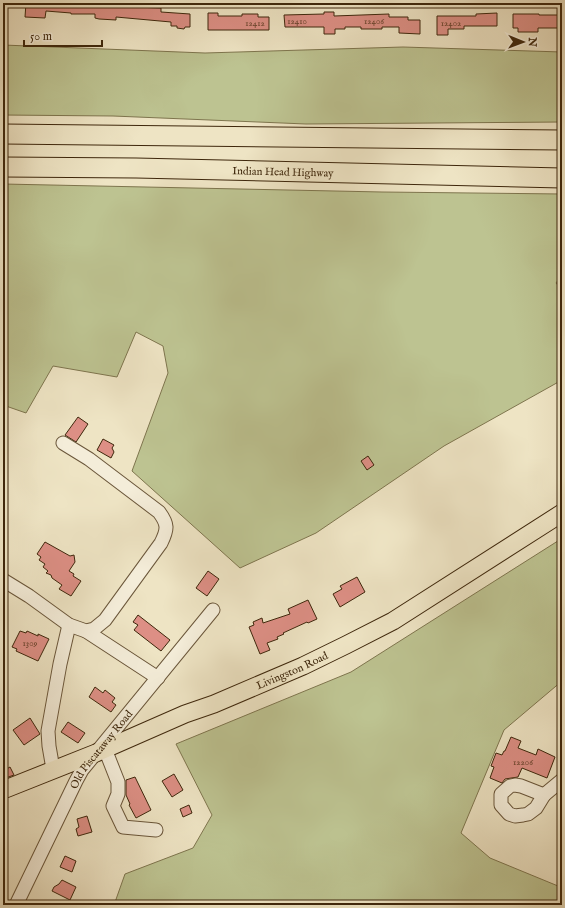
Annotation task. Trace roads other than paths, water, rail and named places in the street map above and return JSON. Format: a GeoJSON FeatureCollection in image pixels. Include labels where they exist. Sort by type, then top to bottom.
{"type":"FeatureCollection","features":[{"type":"Feature","properties":{"kind":"highway"},"geometry":{"type":"LineString","coordinates":[[3,134],[562,140]]}},
{"type":"Feature","properties":{"kind":"highway","name":"Indian Head Highway"},"geometry":{"type":"LineString","coordinates":[[3,167],[143,168],[562,178]]}},
{"type":"Feature","properties":{"kind":"main road","name":"Livingston Road"},"geometry":{"type":"LineString","coordinates":[[3,790],[303,666],[346,645],[393,621],[562,513]]}},
{"type":"Feature","properties":{"kind":"street"},"geometry":{"type":"LineString","coordinates":[[62,443],[89,459],[159,512],[167,526],[165,536],[161,543],[105,620],[94,629],[86,631]]}},
{"type":"Feature","properties":{"kind":"street"},"geometry":{"type":"LineString","coordinates":[[3,580],[29,596],[69,625],[86,631],[158,678]]}},
{"type":"Feature","properties":{"kind":"street","name":"Old Piscataway Road"},"geometry":{"type":"LineString","coordinates":[[16,905],[82,770],[100,751],[213,610]]}},
{"type":"Feature","properties":{"kind":"street"},"geometry":{"type":"LineString","coordinates":[[53,769],[48,731],[60,664],[69,625]]}},
{"type":"Feature","properties":{"kind":"street"},"geometry":{"type":"LineString","coordinates":[[100,751],[118,782],[118,794],[113,806],[123,827],[156,830]]}},
{"type":"Feature","properties":{"kind":"street"},"geometry":{"type":"LineString","coordinates":[[544,795],[562,780]]}}]}
